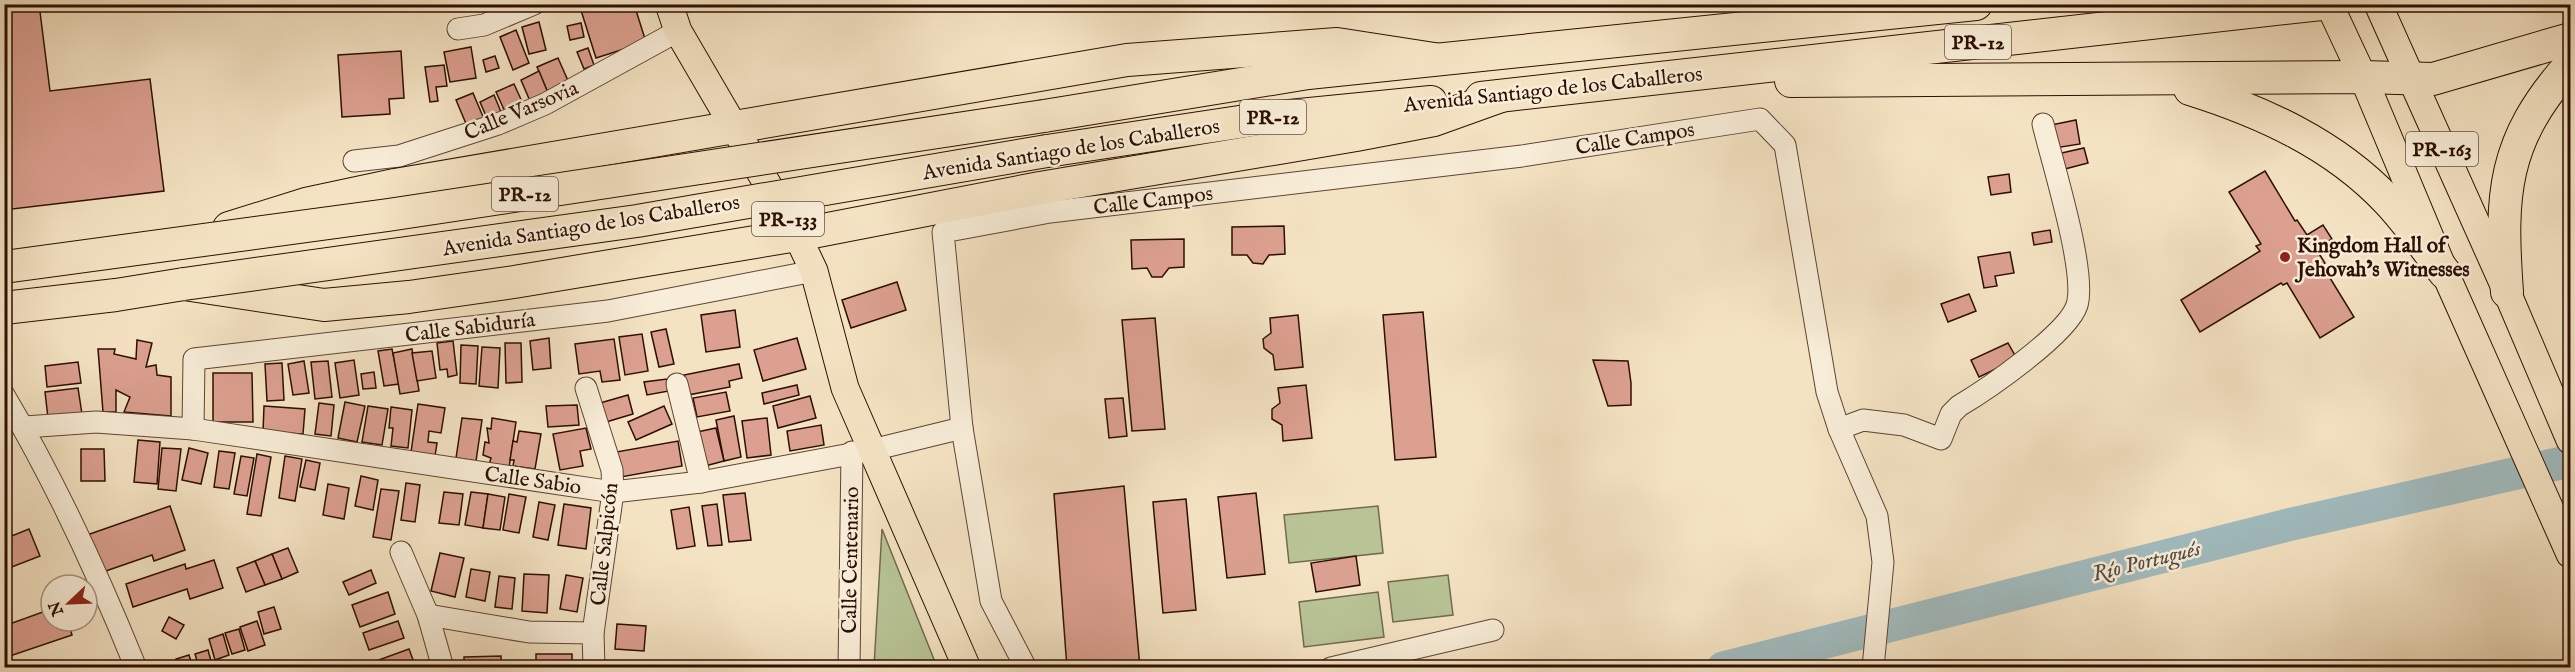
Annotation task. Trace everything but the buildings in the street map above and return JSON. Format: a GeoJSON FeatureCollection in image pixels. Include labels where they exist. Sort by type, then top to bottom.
{"type":"FeatureCollection","features":[{"type":"Feature","properties":{"kind":"highway"},"geometry":{"type":"LineString","coordinates":[[1721,31],[1824,4]]}},
{"type":"Feature","properties":{"kind":"highway","name":"Avenida Santiago de los Caballeros"},"geometry":{"type":"LineString","coordinates":[[4,267],[178,244],[1044,116],[1308,73],[1976,4]]}},
{"type":"Feature","properties":{"kind":"highway","name":"Avenida Santiago de los Caballeros"},"geometry":{"type":"LineString","coordinates":[[4,308],[116,295],[637,221],[1047,151],[1258,119],[1501,96],[2321,4]]}},
{"type":"Feature","properties":{"kind":"highway"},"geometry":{"type":"LineString","coordinates":[[1700,73],[1769,82],[2363,77],[2433,79],[2571,39]]}},
{"type":"Feature","properties":{"kind":"highway"},"geometry":{"type":"LineString","coordinates":[[178,244],[306,204],[733,126],[1127,60],[1337,44],[1434,59]]}},
{"type":"Feature","properties":{"kind":"highway"},"geometry":{"type":"LineString","coordinates":[[2507,292],[2503,231],[2508,181],[2516,149],[2527,124],[2550,87],[2571,65]]}},
{"type":"Feature","properties":{"kind":"highway"},"geometry":{"type":"LineString","coordinates":[[2160,80],[2270,117],[2343,161],[2388,201],[2445,273]]}},
{"type":"Feature","properties":{"kind":"highway"},"geometry":{"type":"LineString","coordinates":[[184,284],[324,305],[409,297],[797,235],[1040,188],[1279,149],[1434,120],[1501,96]]}},
{"type":"Feature","properties":{"kind":"main road","name":"PR-133"},"geometry":{"type":"LineString","coordinates":[[669,4],[678,31],[797,235],[814,271],[862,451],[967,668]]}},
{"type":"Feature","properties":{"kind":"main road","name":"PR-163"},"geometry":{"type":"LineString","coordinates":[[2329,4],[2363,77],[2445,273],[2571,554]]}},
{"type":"Feature","properties":{"kind":"main road","name":"PR-163"},"geometry":{"type":"LineString","coordinates":[[2378,4],[2571,440]]}},
{"type":"Feature","properties":{"kind":"street"},"geometry":{"type":"LineString","coordinates":[[458,29],[484,25],[534,4]]}},
{"type":"Feature","properties":{"kind":"street","name":"Calle Varsovia"},"geometry":{"type":"LineString","coordinates":[[354,161],[399,156],[498,124],[545,104],[678,31]]}},
{"type":"Feature","properties":{"kind":"street","name":"Calle Campos"},"geometry":{"type":"LineString","coordinates":[[962,428],[943,232],[1050,212],[1522,156],[1760,119],[1785,145],[1827,392],[1839,429],[1877,516],[1883,562],[1873,668]]}},
{"type":"Feature","properties":{"kind":"street"},"geometry":{"type":"LineString","coordinates":[[1839,429],[1863,420],[1904,425],[1941,439],[1951,414],[1959,406],[2046,343],[2068,320],[2077,305],[2079,286],[2076,260],[2043,124]]}},
{"type":"Feature","properties":{"kind":"street","name":"Calle Sabiduría"},"geometry":{"type":"LineString","coordinates":[[193,429],[194,359],[608,311],[814,271]]}},
{"type":"Feature","properties":{"kind":"street"},"geometry":{"type":"LineString","coordinates":[[677,384],[701,482]]}},
{"type":"Feature","properties":{"kind":"street","name":"Calle Salpicón"},"geometry":{"type":"LineString","coordinates":[[586,388],[612,470],[613,492],[593,633],[594,668]]}},
{"type":"Feature","properties":{"kind":"street"},"geometry":{"type":"LineString","coordinates":[[4,395],[25,427],[115,616],[136,668]]}},
{"type":"Feature","properties":{"kind":"street","name":"Calle Sabio"},"geometry":{"type":"LineString","coordinates":[[25,427],[96,422],[193,429],[613,492],[701,482],[862,451],[962,428]]}},
{"type":"Feature","properties":{"kind":"street"},"geometry":{"type":"LineString","coordinates":[[962,428],[992,601],[1026,668]]}},
{"type":"Feature","properties":{"kind":"street","name":"Calle Centenario"},"geometry":{"type":"LineString","coordinates":[[849,668],[862,451]]}},
{"type":"Feature","properties":{"kind":"street"},"geometry":{"type":"LineString","coordinates":[[401,552],[428,615],[443,668]]}},
{"type":"Feature","properties":{"kind":"street"},"geometry":{"type":"LineString","coordinates":[[428,615],[529,632],[593,633]]}},
{"type":"Feature","properties":{"kind":"street"},"geometry":{"type":"LineString","coordinates":[[1331,668],[1493,630]]}},
{"type":"Feature","properties":{"kind":"green space"},"geometry":{"type":"Polygon","coordinates":[[[1378,506],[1383,553],[1289,563],[1284,515],[1378,506]]]}},
{"type":"Feature","properties":{"kind":"green space"},"geometry":{"type":"Polygon","coordinates":[[[882,529],[937,667],[874,667],[882,529]]]}},
{"type":"Feature","properties":{"kind":"green space"},"geometry":{"type":"Polygon","coordinates":[[[1448,575],[1453,615],[1393,622],[1388,582],[1448,575]]]}},
{"type":"Feature","properties":{"kind":"green space"},"geometry":{"type":"Polygon","coordinates":[[[1378,592],[1384,637],[1304,647],[1299,602],[1378,592]]]}},
{"type":"Feature","properties":{"kind":"waterway","name":"Río Portugués"},"geometry":{"type":"LineString","coordinates":[[1723,668],[2288,525],[2570,461]]}},
{"type":"Feature","properties":{"kind":"place","name":"Kingdom Hall of Jehovah’s Witnesses"},"geometry":{"type":"Point","coordinates":[2285,257]}}]}
